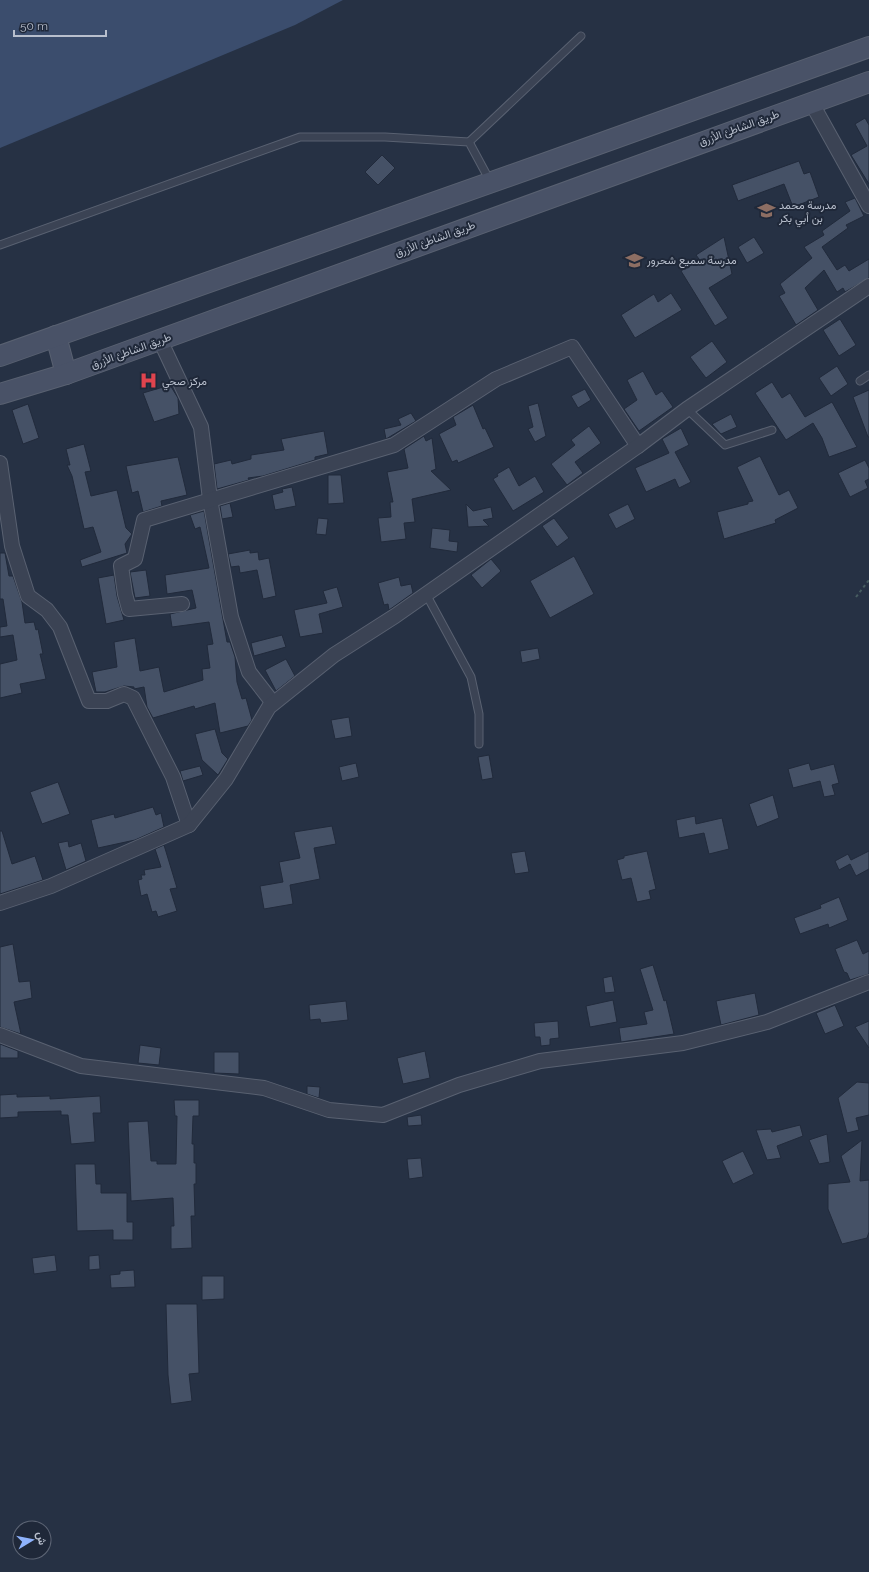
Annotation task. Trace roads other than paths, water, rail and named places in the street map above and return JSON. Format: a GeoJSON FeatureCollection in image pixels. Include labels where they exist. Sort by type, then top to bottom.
{"type":"FeatureCollection","features":[{"type":"Feature","properties":{"kind":"main road"},"geometry":{"type":"LineString","coordinates":[[0,356],[516,175],[869,47]]}},
{"type":"Feature","properties":{"kind":"main road","name":"طريق الشاطئ الأزرق"},"geometry":{"type":"LineString","coordinates":[[0,394],[66,374],[869,82]]}},
{"type":"Feature","properties":{"kind":"main road"},"geometry":{"type":"LineString","coordinates":[[516,175],[525,206]]}},
{"type":"Feature","properties":{"kind":"main road"},"geometry":{"type":"LineString","coordinates":[[56,336],[66,374]]}},
{"type":"Feature","properties":{"kind":"street"},"geometry":{"type":"LineString","coordinates":[[811,102],[869,206]]}},
{"type":"Feature","properties":{"kind":"street"},"geometry":{"type":"LineString","coordinates":[[0,903],[51,886],[189,825],[226,779],[269,707],[334,655],[426,594],[638,446],[687,409],[869,286]]}},
{"type":"Feature","properties":{"kind":"street"},"geometry":{"type":"LineString","coordinates":[[160,340],[201,427],[210,499],[231,617],[249,672],[274,703]]}},
{"type":"Feature","properties":{"kind":"street"},"geometry":{"type":"LineString","coordinates":[[182,604],[129,609],[121,566],[135,559],[144,520],[394,445],[496,379],[572,347],[638,446]]}},
{"type":"Feature","properties":{"kind":"street"},"geometry":{"type":"LineString","coordinates":[[0,463],[12,546],[28,596],[47,610],[60,626],[89,701],[107,701],[124,694],[133,698],[173,777],[189,825]]}},
{"type":"Feature","properties":{"kind":"street"},"geometry":{"type":"LineString","coordinates":[[0,1035],[81,1066],[264,1088],[329,1110],[384,1115],[458,1085],[540,1061],[683,1043],[767,1022],[869,982]]}},
{"type":"Feature","properties":{"kind":"lane"},"geometry":{"type":"LineString","coordinates":[[0,245],[300,137],[386,137],[469,142],[581,36]]}},
{"type":"Feature","properties":{"kind":"lane"},"geometry":{"type":"LineString","coordinates":[[469,142],[491,183]]}},
{"type":"Feature","properties":{"kind":"lane"},"geometry":{"type":"LineString","coordinates":[[860,381],[869,375]]}},
{"type":"Feature","properties":{"kind":"lane"},"geometry":{"type":"LineString","coordinates":[[687,409],[724,445],[772,430]]}},
{"type":"Feature","properties":{"kind":"lane"},"geometry":{"type":"LineString","coordinates":[[426,594],[471,677],[479,714],[479,744]]}},
{"type":"Feature","properties":{"kind":"water"},"geometry":{"type":"Polygon","coordinates":[[[0,0],[343,0],[295,25],[0,148],[0,0]]]}},
{"type":"Feature","properties":{"kind":"place","name":"مدرسة محمد بن أبي بكر"},"geometry":{"type":"Point","coordinates":[766,211]}},
{"type":"Feature","properties":{"kind":"place","name":"مدرسة سميع شحرور"},"geometry":{"type":"Point","coordinates":[634,260]}},
{"type":"Feature","properties":{"kind":"place","name":"مركز صحي"},"geometry":{"type":"Point","coordinates":[149,381]}}]}
